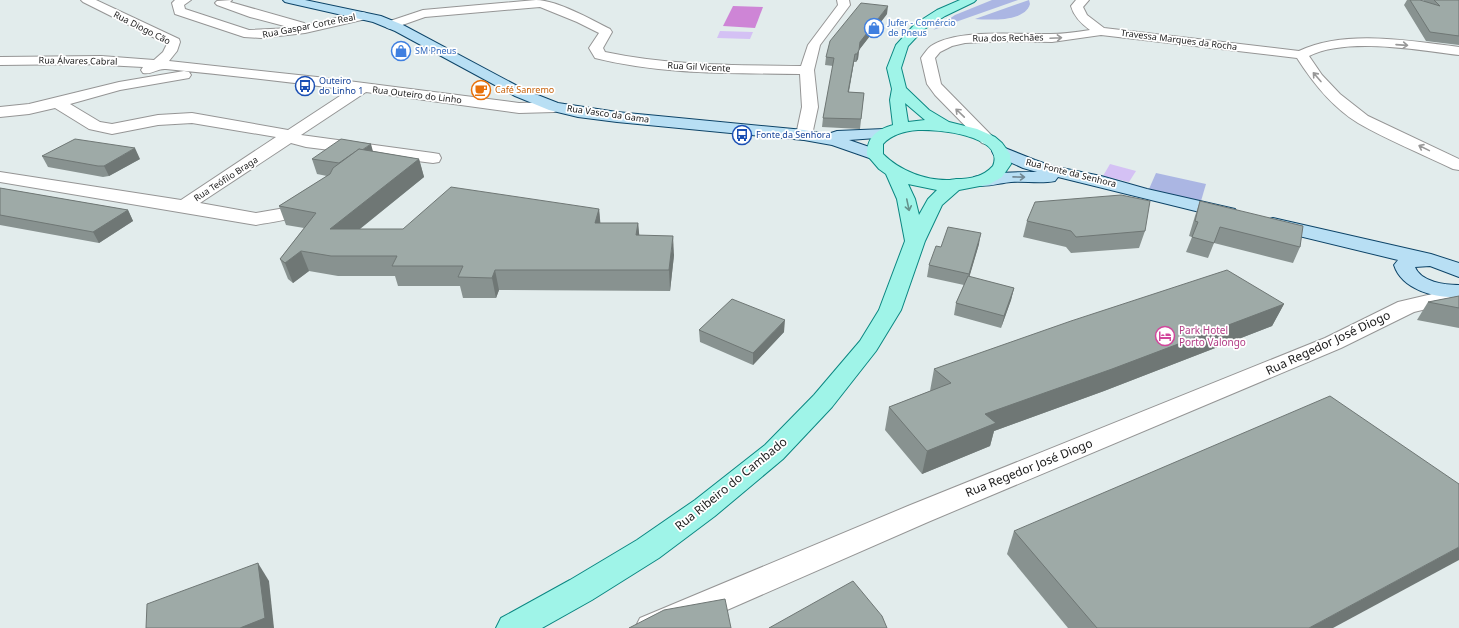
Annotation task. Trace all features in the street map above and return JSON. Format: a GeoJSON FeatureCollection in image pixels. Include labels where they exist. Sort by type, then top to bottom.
{"type":"FeatureCollection","features":[{"type":"Feature","properties":{"kind":"main road"},"geometry":{"type":"LineString","coordinates":[[901,128],[897,100],[899,89],[894,68],[902,45],[919,27],[940,13],[970,0]]}},
{"type":"Feature","properties":{"kind":"main road"},"geometry":{"type":"LineString","coordinates":[[899,89],[922,111],[946,126]]}},
{"type":"Feature","properties":{"kind":"main road"},"geometry":{"type":"LineString","coordinates":[[922,125],[946,126],[969,132],[994,146],[1003,157],[1001,168],[990,177],[980,181],[956,184],[922,182],[894,172],[885,167],[875,155],[874,149],[875,144],[884,134],[901,128],[922,125]]}},
{"type":"Feature","properties":{"kind":"main road"},"geometry":{"type":"LineString","coordinates":[[894,172],[907,201],[914,241]]}},
{"type":"Feature","properties":{"kind":"main road","name":"Rua Ribeiro do Cambado"},"geometry":{"type":"LineString","coordinates":[[512,628],[581,590],[648,549],[705,508],[774,452],[823,401],[868,346],[890,310],[914,241],[934,204],[942,194],[956,184]]}},
{"type":"Feature","properties":{"kind":"street","name":"Rua Diogo Cão"},"geometry":{"type":"LineString","coordinates":[[86,0],[174,42],[173,50],[157,65]]}},
{"type":"Feature","properties":{"kind":"street","name":"Rua Gaspar Corte Real"},"geometry":{"type":"LineString","coordinates":[[185,0],[178,3],[179,11],[248,34],[272,34],[362,16]]}},
{"type":"Feature","properties":{"kind":"street"},"geometry":{"type":"LineString","coordinates":[[226,0],[220,3],[306,28]]}},
{"type":"Feature","properties":{"kind":"street","name":"Rua Vasco da Gama"},"geometry":{"type":"LineString","coordinates":[[289,0],[377,18],[520,93],[554,107],[617,117],[804,135],[858,136],[884,134]]}},
{"type":"Feature","properties":{"kind":"street"},"geometry":{"type":"LineString","coordinates":[[804,135],[810,107],[807,70],[814,44],[844,5],[843,0]]}},
{"type":"Feature","properties":{"kind":"street","name":"Travessa Marques da Rocha"},"geometry":{"type":"LineString","coordinates":[[1083,0],[1077,6],[1078,11],[1085,19],[1101,31],[1301,56]]}},
{"type":"Feature","properties":{"kind":"street"},"geometry":{"type":"LineString","coordinates":[[391,25],[423,14],[547,2]]}},
{"type":"Feature","properties":{"kind":"street","name":"Rua Gil Vicente"},"geometry":{"type":"LineString","coordinates":[[547,2],[606,32],[596,48],[600,55],[624,61],[690,68],[807,70]]}},
{"type":"Feature","properties":{"kind":"street"},"geometry":{"type":"LineString","coordinates":[[377,18],[400,9],[423,14]]}},
{"type":"Feature","properties":{"kind":"street","name":"Rua dos Rechães"},"geometry":{"type":"LineString","coordinates":[[994,146],[953,106],[934,84],[928,58],[936,48],[969,38],[1052,38],[1101,31]]}},
{"type":"Feature","properties":{"kind":"street"},"geometry":{"type":"LineString","coordinates":[[1459,51],[1400,45],[1352,44],[1317,47],[1306,51],[1301,56],[1317,78],[1335,97],[1363,119],[1459,165]]}},
{"type":"Feature","properties":{"kind":"street","name":"Rua Álvares Cabral"},"geometry":{"type":"LineString","coordinates":[[0,61],[113,61],[209,70]]}},
{"type":"Feature","properties":{"kind":"street"},"geometry":{"type":"LineString","coordinates":[[119,86],[157,65]]}},
{"type":"Feature","properties":{"kind":"street"},"geometry":{"type":"LineString","coordinates":[[0,112],[29,109],[119,86],[209,70]]}},
{"type":"Feature","properties":{"kind":"street","name":"Rua Outeiro do Linho"},"geometry":{"type":"LineString","coordinates":[[209,70],[519,108],[554,107]]}},
{"type":"Feature","properties":{"kind":"street","name":"Rua Teófilo Braga"},"geometry":{"type":"LineString","coordinates":[[0,177],[184,206],[362,88]]}},
{"type":"Feature","properties":{"kind":"street"},"geometry":{"type":"LineString","coordinates":[[57,103],[95,126],[112,128],[158,120],[192,118],[284,134],[306,142],[433,158]]}},
{"type":"Feature","properties":{"kind":"street"},"geometry":{"type":"LineString","coordinates":[[0,127],[29,109]]}},
{"type":"Feature","properties":{"kind":"street","name":"Rua Vasco da Gama"},"geometry":{"type":"LineString","coordinates":[[804,135],[836,141],[875,155]]}},
{"type":"Feature","properties":{"kind":"street","name":"Rua Fonte da Senhora"},"geometry":{"type":"LineString","coordinates":[[994,146],[1028,164],[1049,170],[1101,180],[1143,193]]}},
{"type":"Feature","properties":{"kind":"street","name":"Rua Fonte da Senhora"},"geometry":{"type":"LineString","coordinates":[[980,181],[1011,177],[1053,177],[1143,193],[1319,235],[1364,250],[1413,269]]}},
{"type":"Feature","properties":{"kind":"street"},"geometry":{"type":"LineString","coordinates":[[184,206],[256,219],[290,212],[322,191]]}},
{"type":"Feature","properties":{"kind":"street"},"geometry":{"type":"LineString","coordinates":[[1413,269],[1455,277]]}},
{"type":"Feature","properties":{"kind":"street"},"geometry":{"type":"LineString","coordinates":[[1413,269],[1434,288],[1455,277]]}},
{"type":"Feature","properties":{"kind":"street"},"geometry":{"type":"LineString","coordinates":[[1406,307],[1415,287],[1413,269]]}},
{"type":"Feature","properties":{"kind":"street","name":"Rua Regedor José Diogo"},"geometry":{"type":"LineString","coordinates":[[651,628],[918,514],[1318,349],[1406,307],[1439,299],[1455,277]]}},
{"type":"Feature","properties":{"kind":"shaded area"},"geometry":{"type":"Polygon","coordinates":[[[992,0],[1018,0],[933,30],[955,15],[992,0]]]}},
{"type":"Feature","properties":{"kind":"shaded area"},"geometry":{"type":"Polygon","coordinates":[[[1029,0],[1030,4],[1027,10],[1014,17],[989,20],[975,19],[1029,0]]]}},
{"type":"Feature","properties":{"kind":"shaded area"},"geometry":{"type":"Polygon","coordinates":[[[733,6],[763,7],[755,28],[723,26],[733,6]]]}},
{"type":"Feature","properties":{"kind":"shaded area"},"geometry":{"type":"Polygon","coordinates":[[[720,31],[753,32],[750,39],[717,38],[720,31]]]}},
{"type":"Feature","properties":{"kind":"shaded area"},"geometry":{"type":"Polygon","coordinates":[[[1110,164],[1136,171],[1129,182],[1103,176],[1110,164]]]}},
{"type":"Feature","properties":{"kind":"shaded area"},"geometry":{"type":"Polygon","coordinates":[[[1156,173],[1206,184],[1201,201],[1149,189],[1156,173]]]}},
{"type":"Feature","properties":{"kind":"building"},"geometry":{"type":"Polygon","coordinates":[[[1410,0],[1420,0],[1440,6],[1434,0],[1459,0],[1459,36],[1430,32],[1410,0]]]}},
{"type":"Feature","properties":{"kind":"building"},"geometry":{"type":"Polygon","coordinates":[[[861,3],[888,6],[860,42],[859,50],[857,54],[855,54],[848,92],[864,93],[861,119],[823,118],[834,58],[826,57],[830,41],[861,3]]]}},
{"type":"Feature","properties":{"kind":"building"},"geometry":{"type":"Polygon","coordinates":[[[75,139],[135,148],[104,166],[42,156],[75,139]]]}},
{"type":"Feature","properties":{"kind":"building"},"geometry":{"type":"Polygon","coordinates":[[[341,139],[371,144],[362,150],[359,149],[339,163],[312,159],[341,139]]]}},
{"type":"Feature","properties":{"kind":"building"},"geometry":{"type":"Polygon","coordinates":[[[359,149],[419,159],[330,229],[403,229],[451,187],[599,209],[595,223],[638,223],[636,235],[673,236],[669,270],[495,270],[492,278],[458,277],[463,266],[392,266],[397,256],[331,256],[301,251],[285,263],[280,259],[316,213],[279,206],[330,174],[333,168],[359,149]]]}},
{"type":"Feature","properties":{"kind":"building"},"geometry":{"type":"Polygon","coordinates":[[[0,188],[128,210],[93,232],[0,215],[0,188]]]}},
{"type":"Feature","properties":{"kind":"building"},"geometry":{"type":"Polygon","coordinates":[[[1121,195],[1150,201],[1145,231],[1076,237],[1071,231],[1027,221],[1035,202],[1121,195]]]}},
{"type":"Feature","properties":{"kind":"building"},"geometry":{"type":"Polygon","coordinates":[[[1200,201],[1303,226],[1300,247],[1220,227],[1214,243],[1192,237],[1198,222],[1195,221],[1200,201]]]}},
{"type":"Feature","properties":{"kind":"building"},"geometry":{"type":"Polygon","coordinates":[[[948,227],[981,233],[969,274],[929,265],[936,246],[941,247],[948,227]]]}},
{"type":"Feature","properties":{"kind":"building"},"geometry":{"type":"Polygon","coordinates":[[[1227,270],[1284,304],[1112,369],[985,414],[996,423],[927,451],[889,407],[951,383],[934,369],[1071,321],[1227,270]]]}},
{"type":"Feature","properties":{"kind":"building"},"geometry":{"type":"Polygon","coordinates":[[[968,276],[1014,288],[1004,316],[956,303],[968,276]]]}},
{"type":"Feature","properties":{"kind":"building"},"geometry":{"type":"Polygon","coordinates":[[[1459,296],[1459,308],[1428,302],[1459,296]]]}},
{"type":"Feature","properties":{"kind":"building"},"geometry":{"type":"Polygon","coordinates":[[[732,299],[785,320],[753,353],[699,330],[732,299]]]}},
{"type":"Feature","properties":{"kind":"building"},"geometry":{"type":"Polygon","coordinates":[[[1330,396],[1459,484],[1459,547],[1309,628],[1097,628],[1014,531],[1330,396]]]}},
{"type":"Feature","properties":{"kind":"building"},"geometry":{"type":"Polygon","coordinates":[[[258,563],[265,618],[240,628],[146,628],[147,604],[258,563]]]}},
{"type":"Feature","properties":{"kind":"building"},"geometry":{"type":"Polygon","coordinates":[[[853,581],[882,616],[887,628],[769,628],[853,581]]]}},
{"type":"Feature","properties":{"kind":"building"},"geometry":{"type":"Polygon","coordinates":[[[725,599],[731,628],[629,628],[664,610],[725,599]]]}},
{"type":"Feature","properties":{"kind":"place","name":"Jufer - Comércio de Pneus"},"geometry":{"type":"Point","coordinates":[874,28]}},
{"type":"Feature","properties":{"kind":"place","name":"SM Pneus"},"geometry":{"type":"Point","coordinates":[401,51]}},
{"type":"Feature","properties":{"kind":"place","name":"Outeiro do Linho 1"},"geometry":{"type":"Point","coordinates":[305,86]}},
{"type":"Feature","properties":{"kind":"place","name":"Café Sanremo"},"geometry":{"type":"Point","coordinates":[481,90]}},
{"type":"Feature","properties":{"kind":"place","name":"Fonte da Senhora"},"geometry":{"type":"Point","coordinates":[742,135]}},
{"type":"Feature","properties":{"kind":"place","name":"Park Hotel Porto Valongo"},"geometry":{"type":"Point","coordinates":[1165,336]}}]}
